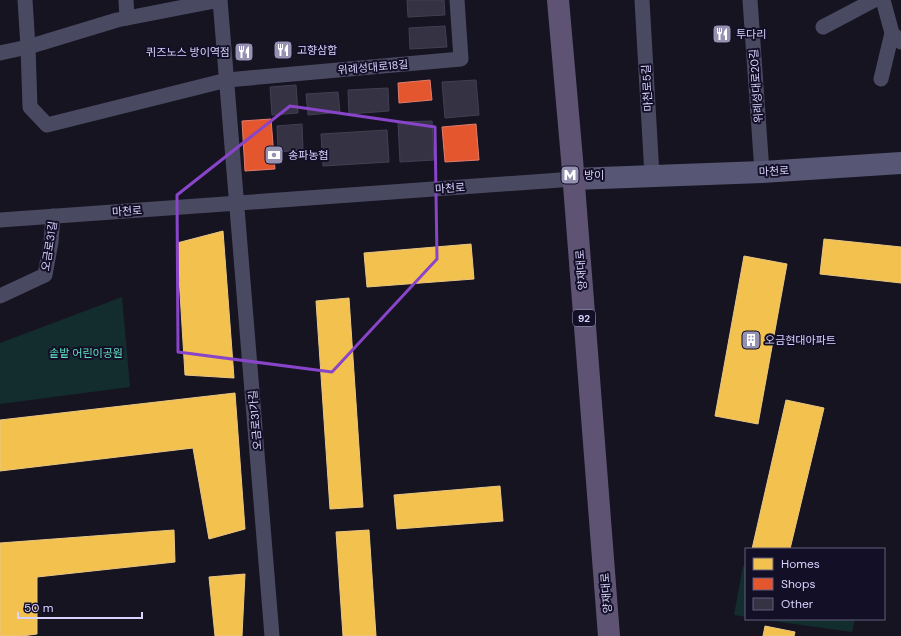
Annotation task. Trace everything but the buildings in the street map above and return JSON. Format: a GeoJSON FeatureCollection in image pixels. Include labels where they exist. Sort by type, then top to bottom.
{"type":"FeatureCollection","features":[{"type":"Feature","properties":{"kind":"main road","name":"양재대로"},"geometry":{"type":"LineString","coordinates":[[558,0],[574,180],[609,636]]}},
{"type":"Feature","properties":{"kind":"street"},"geometry":{"type":"LineString","coordinates":[[25,0],[28,47]]}},
{"type":"Feature","properties":{"kind":"street"},"geometry":{"type":"LineString","coordinates":[[126,0],[127,18]]}},
{"type":"Feature","properties":{"kind":"street"},"geometry":{"type":"LineString","coordinates":[[0,53],[28,47],[117,20],[220,0],[237,204]]}},
{"type":"Feature","properties":{"kind":"street","name":"위례성대로18길"},"geometry":{"type":"LineString","coordinates":[[28,47],[30,107],[47,125],[227,80],[461,59],[457,0]]}},
{"type":"Feature","properties":{"kind":"street","name":"마천로5길"},"geometry":{"type":"LineString","coordinates":[[642,0],[652,176]]}},
{"type":"Feature","properties":{"kind":"street","name":"위례성대로20길"},"geometry":{"type":"LineString","coordinates":[[750,0],[762,172]]}},
{"type":"Feature","properties":{"kind":"street"},"geometry":{"type":"LineString","coordinates":[[822,27],[874,0]]}},
{"type":"Feature","properties":{"kind":"street"},"geometry":{"type":"LineString","coordinates":[[881,79],[896,38],[883,0]]}},
{"type":"Feature","properties":{"kind":"street","name":"마천로"},"geometry":{"type":"LineString","coordinates":[[0,220],[574,180],[762,172],[901,163]]}},
{"type":"Feature","properties":{"kind":"street","name":"오금로31가길"},"geometry":{"type":"LineString","coordinates":[[237,204],[272,636]]}},
{"type":"Feature","properties":{"kind":"street","name":"오금로31길"},"geometry":{"type":"LineString","coordinates":[[0,296],[45,275],[54,216]]}},
{"type":"Feature","properties":{"kind":"highlighted area"},"geometry":{"type":"Polygon","coordinates":[[[290,106],[435,127],[437,259],[332,372],[178,352],[177,195],[290,106]]]}},
{"type":"Feature","properties":{"kind":"green space","name":"솥밭 어린이공원"},"geometry":{"type":"Polygon","coordinates":[[[122,297],[130,387],[0,404],[0,343],[122,297]]]}},
{"type":"Feature","properties":{"kind":"green space"},"geometry":{"type":"Polygon","coordinates":[[[743,566],[745,566],[745,617],[734,615],[743,566]]]}},
{"type":"Feature","properties":{"kind":"green space"},"geometry":{"type":"Polygon","coordinates":[[[766,620],[855,620],[852,632],[766,620]]]}},
{"type":"Feature","properties":{"kind":"place","name":"투다리"},"geometry":{"type":"Point","coordinates":[722,34]}},
{"type":"Feature","properties":{"kind":"place","name":"고향삼합"},"geometry":{"type":"Point","coordinates":[283,50]}},
{"type":"Feature","properties":{"kind":"place","name":"퀴즈노스 방이역점"},"geometry":{"type":"Point","coordinates":[244,52]}},
{"type":"Feature","properties":{"kind":"place","name":"송파농협"},"geometry":{"type":"Point","coordinates":[274,155]}},
{"type":"Feature","properties":{"kind":"place","name":"방이"},"geometry":{"type":"Point","coordinates":[570,175]}},
{"type":"Feature","properties":{"kind":"place","name":"오금현대아파트"},"geometry":{"type":"Point","coordinates":[751,340]}}]}
